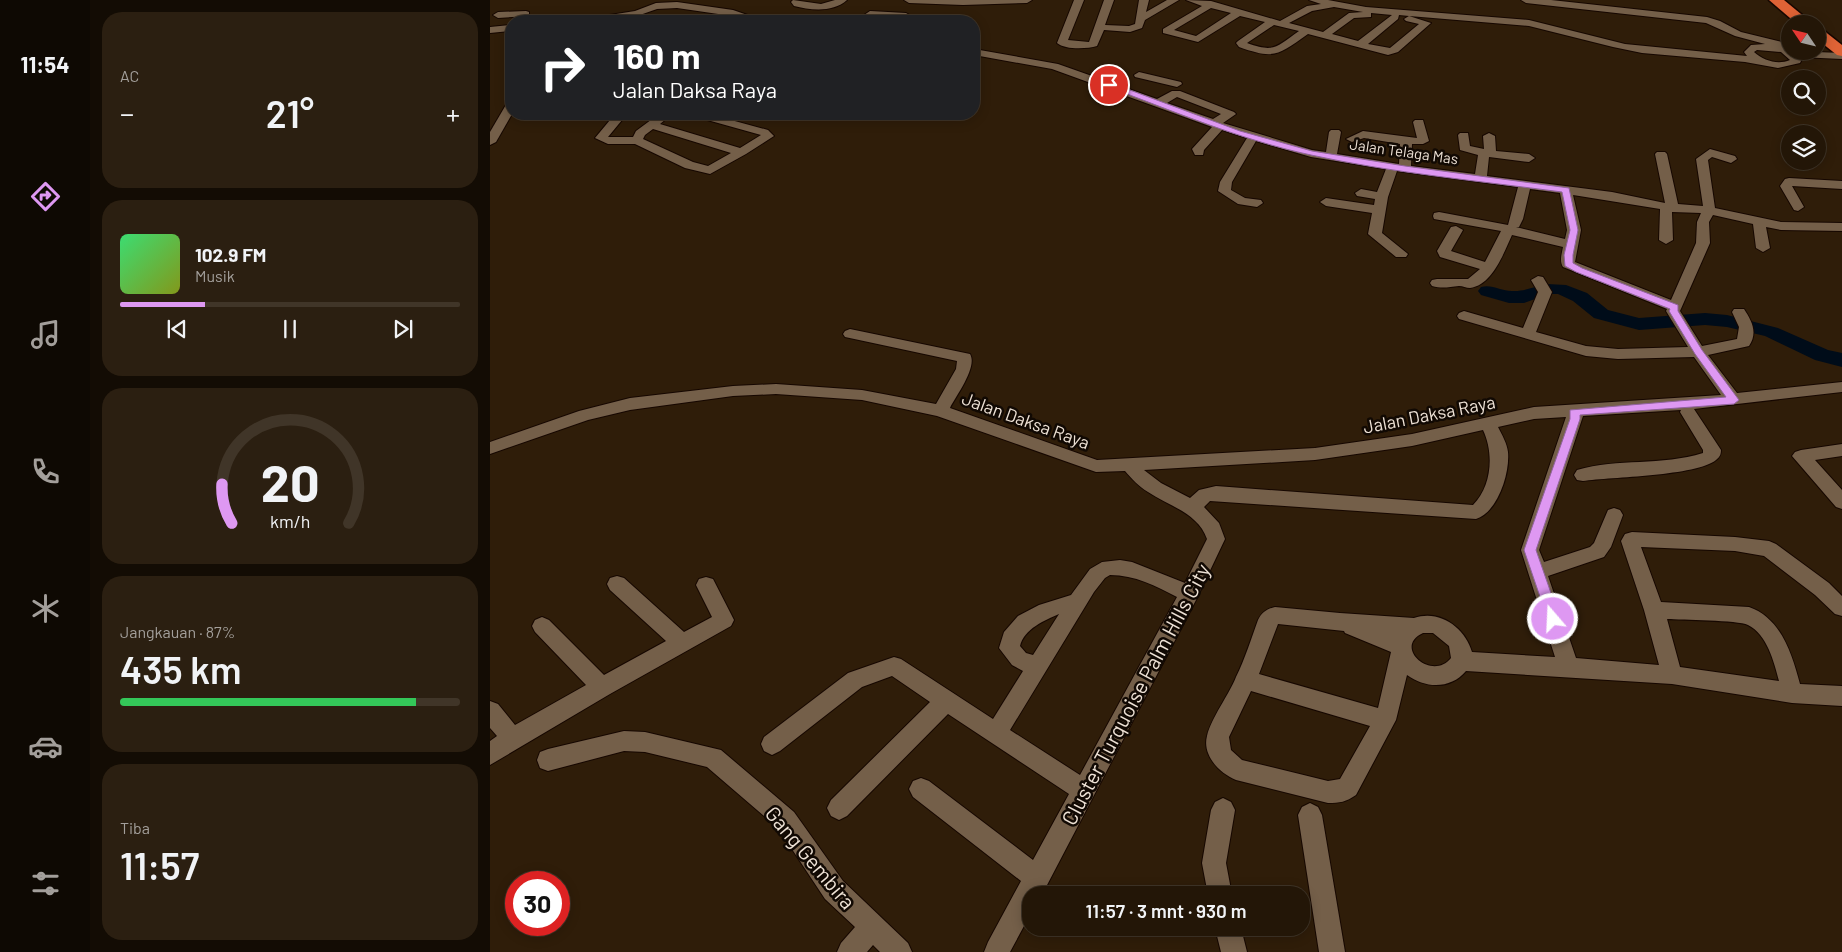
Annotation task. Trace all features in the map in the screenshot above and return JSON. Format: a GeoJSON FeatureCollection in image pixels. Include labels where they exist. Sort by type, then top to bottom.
{"type":"FeatureCollection","features":[{"type":"Feature","properties":{"kind":"highway"},"geometry":{"type":"LineString","coordinates":[[1776,0],[1795,15]]}},
{"type":"Feature","properties":{"kind":"street"},"geometry":{"type":"LineString","coordinates":[[693,6],[704,0]]}},
{"type":"Feature","properties":{"kind":"street"},"geometry":{"type":"LineString","coordinates":[[799,0],[796,2],[797,4],[825,7],[832,6],[842,0]]}},
{"type":"Feature","properties":{"kind":"street"},"geometry":{"type":"LineString","coordinates":[[910,0],[1026,0]]}},
{"type":"Feature","properties":{"kind":"street"},"geometry":{"type":"LineString","coordinates":[[1079,0],[1062,42],[1093,45],[1109,0]]}},
{"type":"Feature","properties":{"kind":"street"},"geometry":{"type":"LineString","coordinates":[[1099,27],[1134,28],[1139,26],[1144,0]]}},
{"type":"Feature","properties":{"kind":"street"},"geometry":{"type":"LineString","coordinates":[[1140,19],[1174,0]]}},
{"type":"Feature","properties":{"kind":"street"},"geometry":{"type":"LineString","coordinates":[[1192,0],[1385,51],[1392,51],[1426,23],[1395,17],[1352,15],[1325,35]]}},
{"type":"Feature","properties":{"kind":"street"},"geometry":{"type":"LineString","coordinates":[[1531,0],[1707,20],[1718,23],[1738,34],[1781,47]]}},
{"type":"Feature","properties":{"kind":"street"},"geometry":{"type":"LineString","coordinates":[[1307,30],[1273,52],[1266,52],[1242,45],[1241,43],[1310,3],[1339,3],[1445,10],[1553,22],[1644,44],[1724,51],[1767,46],[1781,48]]}},
{"type":"Feature","properties":{"kind":"street"},"geometry":{"type":"LineString","coordinates":[[1339,3],[1366,10],[1529,23],[1553,27],[1624,47],[1666,53],[1762,61],[1776,64],[1794,62],[1835,66]]}},
{"type":"Feature","properties":{"kind":"street"},"geometry":{"type":"LineString","coordinates":[[1211,4],[1161,30],[1198,38],[1240,12]]}},
{"type":"Feature","properties":{"kind":"street"},"geometry":{"type":"LineString","coordinates":[[625,15],[664,5],[693,6],[740,15]]}},
{"type":"Feature","properties":{"kind":"street"},"geometry":{"type":"LineString","coordinates":[[490,24],[494,15],[526,14]]}},
{"type":"Feature","properties":{"kind":"street"},"geometry":{"type":"LineString","coordinates":[[869,15],[888,15]]}},
{"type":"Feature","properties":{"kind":"street"},"geometry":{"type":"LineString","coordinates":[[1361,44],[1395,17]]}},
{"type":"Feature","properties":{"kind":"street"},"geometry":{"type":"LineString","coordinates":[[490,30],[505,29]]}},
{"type":"Feature","properties":{"kind":"street"},"geometry":{"type":"LineString","coordinates":[[1750,49],[1751,55],[1762,61]]}},
{"type":"Feature","properties":{"kind":"street","name":"Jalan Telaga Mas"},"geometry":{"type":"LineString","coordinates":[[980,53],[1054,66],[1253,137],[1283,146],[1331,156],[1399,168],[1525,184],[1669,207],[1709,210],[1780,226],[1842,227]]}},
{"type":"Feature","properties":{"kind":"street"},"geometry":{"type":"LineString","coordinates":[[1826,56],[1842,56]]}},
{"type":"Feature","properties":{"kind":"street"},"geometry":{"type":"LineString","coordinates":[[1138,75],[1176,87],[1232,115],[1217,125],[1198,149],[1199,153]]}},
{"type":"Feature","properties":{"kind":"street"},"geometry":{"type":"LineString","coordinates":[[1144,98],[1176,87]]}},
{"type":"Feature","properties":{"kind":"street"},"geometry":{"type":"LineString","coordinates":[[1159,103],[1176,87]]}},
{"type":"Feature","properties":{"kind":"street"},"geometry":{"type":"LineString","coordinates":[[490,142],[505,117]]}},
{"type":"Feature","properties":{"kind":"street"},"geometry":{"type":"LineString","coordinates":[[616,120],[601,138],[608,141],[637,140],[689,165],[707,170],[716,168],[767,137],[768,134],[718,120]]}},
{"type":"Feature","properties":{"kind":"street"},"geometry":{"type":"LineString","coordinates":[[1352,139],[1363,134],[1423,142],[1419,122]]}},
{"type":"Feature","properties":{"kind":"street"},"geometry":{"type":"LineString","coordinates":[[637,140],[650,123],[742,152]]}},
{"type":"Feature","properties":{"kind":"street"},"geometry":{"type":"LineString","coordinates":[[1331,156],[1335,132]]}},
{"type":"Feature","properties":{"kind":"street"},"geometry":{"type":"LineString","coordinates":[[1464,135],[1464,148],[1529,158]]}},
{"type":"Feature","properties":{"kind":"street"},"geometry":{"type":"LineString","coordinates":[[1480,178],[1487,153],[1488,136]]}},
{"type":"Feature","properties":{"kind":"street"},"geometry":{"type":"LineString","coordinates":[[1253,137],[1226,182],[1224,191],[1242,201],[1257,203]]}},
{"type":"Feature","properties":{"kind":"street"},"geometry":{"type":"LineString","coordinates":[[1401,254],[1377,237],[1375,232],[1382,197],[1399,168],[1406,141]]}},
{"type":"Feature","properties":{"kind":"street"},"geometry":{"type":"LineString","coordinates":[[1676,313],[1703,243],[1703,222],[1709,210],[1702,159],[1710,153],[1731,159]]}},
{"type":"Feature","properties":{"kind":"street"},"geometry":{"type":"LineString","coordinates":[[1661,154],[1669,207],[1666,240]]}},
{"type":"Feature","properties":{"kind":"street"},"geometry":{"type":"LineString","coordinates":[[1798,207],[1786,186],[1790,182],[1842,184]]}},
{"type":"Feature","properties":{"kind":"street"},"geometry":{"type":"LineString","coordinates":[[1437,283],[1447,286],[1459,282],[1470,284],[1485,274],[1517,218],[1525,184]]}},
{"type":"Feature","properties":{"kind":"street"},"geometry":{"type":"LineString","coordinates":[[1566,190],[1574,230],[1568,260],[1572,267],[1676,313],[1698,352],[1734,400]]}},
{"type":"Feature","properties":{"kind":"street"},"geometry":{"type":"LineString","coordinates":[[1361,193],[1382,197]]}},
{"type":"Feature","properties":{"kind":"street"},"geometry":{"type":"LineString","coordinates":[[1326,202],[1378,219]]}},
{"type":"Feature","properties":{"kind":"street"},"geometry":{"type":"LineString","coordinates":[[1440,216],[1512,226],[1534,237],[1571,244]]}},
{"type":"Feature","properties":{"kind":"street"},"geometry":{"type":"LineString","coordinates":[[1759,222],[1763,248]]}},
{"type":"Feature","properties":{"kind":"street"},"geometry":{"type":"LineString","coordinates":[[1456,230],[1444,251],[1445,254],[1488,267]]}},
{"type":"Feature","properties":{"kind":"street"},"geometry":{"type":"LineString","coordinates":[[1528,334],[1542,285]]}},
{"type":"Feature","properties":{"kind":"street"},"geometry":{"type":"LineString","coordinates":[[1464,316],[1586,351],[1618,354],[1698,352],[1744,343],[1744,321]]}},
{"type":"Feature","properties":{"kind":"street"},"geometry":{"type":"LineString","coordinates":[[850,334],[965,358],[964,369],[940,411]]}},
{"type":"Feature","properties":{"kind":"street"},"geometry":{"type":"LineString","coordinates":[[1574,416],[1842,387]]}},
{"type":"Feature","properties":{"kind":"street","name":"Jalan Daksa Raya"},"geometry":{"type":"LineString","coordinates":[[490,448],[585,415],[630,404],[733,391],[776,389],[814,390],[862,395],[940,411],[1096,466],[1315,454],[1412,440],[1534,413],[1574,416]]}},
{"type":"Feature","properties":{"kind":"street"},"geometry":{"type":"LineString","coordinates":[[1574,416],[1688,412],[1842,398]]}},
{"type":"Feature","properties":{"kind":"street"},"geometry":{"type":"LineString","coordinates":[[1583,475],[1603,471],[1676,466],[1709,457],[1712,450],[1688,412]]}},
{"type":"Feature","properties":{"kind":"street"},"geometry":{"type":"LineString","coordinates":[[1569,667],[1530,550],[1574,416]]}},
{"type":"Feature","properties":{"kind":"street"},"geometry":{"type":"LineString","coordinates":[[1192,508],[1205,495],[1216,493],[1476,512],[1480,510],[1487,500],[1500,460],[1499,449],[1488,423]]}},
{"type":"Feature","properties":{"kind":"street"},"geometry":{"type":"LineString","coordinates":[[1842,450],[1800,456],[1842,502]]}},
{"type":"Feature","properties":{"kind":"street","name":"Cluster Turquoise Palm Hills City"},"geometry":{"type":"LineString","coordinates":[[997,951],[1189,594],[1216,540],[1209,523],[1192,508],[1144,481],[1130,465]]}},
{"type":"Feature","properties":{"kind":"street"},"geometry":{"type":"LineString","coordinates":[[1537,572],[1597,552],[1602,547],[1614,515]]}},
{"type":"Feature","properties":{"kind":"street"},"geometry":{"type":"LineString","coordinates":[[1672,675],[1654,610],[1630,541],[1632,539],[1735,544],[1769,548],[1822,589],[1842,608]]}},
{"type":"Feature","properties":{"kind":"street"},"geometry":{"type":"LineString","coordinates":[[996,734],[1087,586],[1100,572],[1108,568],[1136,571],[1164,581],[1189,594]]}},
{"type":"Feature","properties":{"kind":"street"},"geometry":{"type":"LineString","coordinates":[[617,584],[683,644]]}},
{"type":"Feature","properties":{"kind":"street"},"geometry":{"type":"LineString","coordinates":[[490,754],[512,738],[724,620],[706,584]]}},
{"type":"Feature","properties":{"kind":"street"},"geometry":{"type":"LineString","coordinates":[[1037,667],[1014,654],[1009,648],[1010,637],[1016,630],[1040,613],[1066,603],[1077,602]]}},
{"type":"Feature","properties":{"kind":"street"},"geometry":{"type":"LineString","coordinates":[[1654,610],[1749,615],[1754,617],[1771,636],[1785,665],[1792,693]]}},
{"type":"Feature","properties":{"kind":"street"},"geometry":{"type":"LineString","coordinates":[[1340,622],[1401,650],[1406,661],[1423,674],[1442,676],[1457,668],[1460,661],[1460,646],[1448,632],[1430,624],[1413,626],[1272,616],[1268,620],[1246,680],[1218,736],[1218,749],[1223,758],[1236,769],[1328,792],[1341,792],[1348,787],[1385,720],[1394,690],[1401,650],[1401,639],[1406,631],[1413,626]]}},
{"type":"Feature","properties":{"kind":"street"},"geometry":{"type":"LineString","coordinates":[[542,626],[602,687]]}},
{"type":"Feature","properties":{"kind":"street"},"geometry":{"type":"LineString","coordinates":[[1460,661],[1672,675],[1792,693],[1842,696]]}},
{"type":"Feature","properties":{"kind":"street"},"geometry":{"type":"LineString","coordinates":[[772,744],[855,680],[894,666],[1084,791]]}},
{"type":"Feature","properties":{"kind":"street"},"geometry":{"type":"LineString","coordinates":[[1394,690],[1423,674]]}},
{"type":"Feature","properties":{"kind":"street"},"geometry":{"type":"LineString","coordinates":[[1246,680],[1385,720]]}},
{"type":"Feature","properties":{"kind":"street"},"geometry":{"type":"LineString","coordinates":[[839,808],[946,701]]}},
{"type":"Feature","properties":{"kind":"street"},"geometry":{"type":"LineString","coordinates":[[490,711],[512,738]]}},
{"type":"Feature","properties":{"kind":"street","name":"Gang Gembira"},"geometry":{"type":"LineString","coordinates":[[548,760],[624,741],[645,742],[713,758],[786,820],[834,890],[899,952]]}},
{"type":"Feature","properties":{"kind":"street"},"geometry":{"type":"LineString","coordinates":[[921,789],[1037,878]]}},
{"type":"Feature","properties":{"kind":"street"},"geometry":{"type":"LineString","coordinates":[[1218,886],[1214,863],[1222,810]]}},
{"type":"Feature","properties":{"kind":"street"},"geometry":{"type":"LineString","coordinates":[[1310,815],[1332,952]]}},
{"type":"Feature","properties":{"kind":"street"},"geometry":{"type":"LineString","coordinates":[[850,952],[873,926]]}},
{"type":"Feature","properties":{"kind":"street"},"geometry":{"type":"LineString","coordinates":[[1230,936],[1234,952]]}},
{"type":"Feature","properties":{"kind":"waterway"},"geometry":{"type":"LineString","coordinates":[[1487,291],[1509,297],[1524,297],[1547,289],[1560,289],[1580,297],[1601,314],[1639,324],[1705,319],[1727,321],[1771,332],[1822,355],[1842,360]]}},
{"type":"Feature","properties":{"kind":"route"},"geometry":{"type":"LineString","coordinates":[[1109,85],[1238,132],[1311,153],[1566,190],[1566,198],[1574,230],[1568,255],[1568,264],[1675,307],[1674,311],[1698,352],[1734,400],[1574,412],[1575,419],[1530,550],[1553,619]]}}]}
